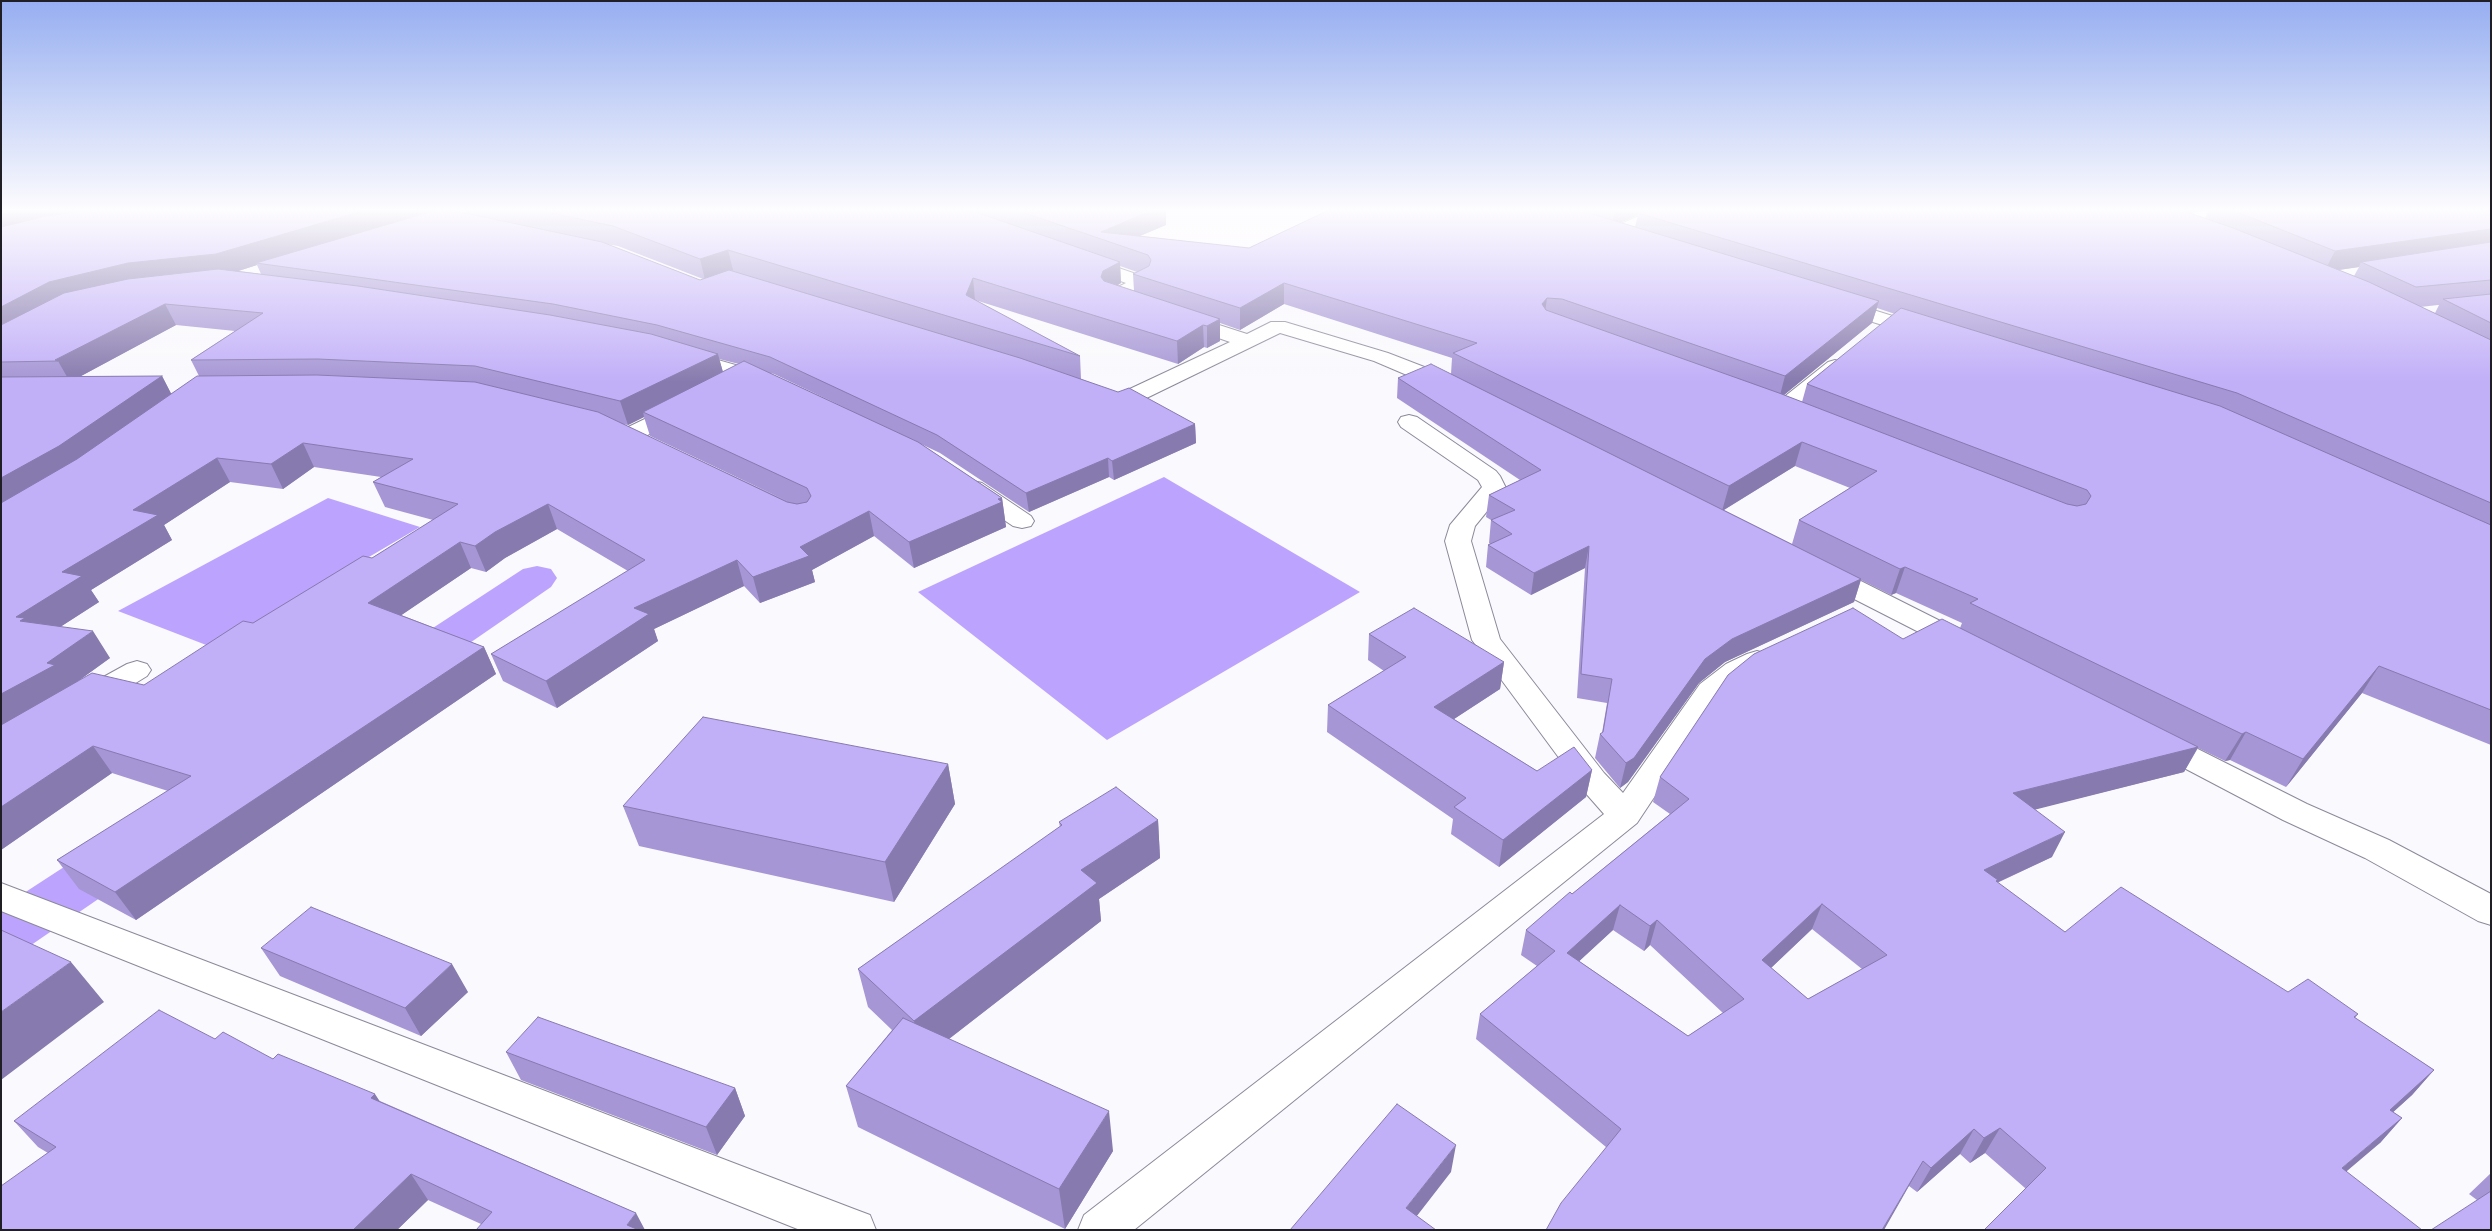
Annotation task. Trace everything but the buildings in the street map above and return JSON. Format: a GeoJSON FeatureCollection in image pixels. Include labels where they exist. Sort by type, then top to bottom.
{"type":"FeatureCollection","features":[{"type":"Feature","properties":{"kind":"street"},"geometry":{"type":"LineString","coordinates":[[1097,266],[1141,282],[1113,297],[1248,341]]}},
{"type":"Feature","properties":{"kind":"street"},"geometry":{"type":"LineString","coordinates":[[1816,298],[1937,335]]}},
{"type":"Feature","properties":{"kind":"street"},"geometry":{"type":"LineString","coordinates":[[1868,338],[1890,321]]}},
{"type":"Feature","properties":{"kind":"street"},"geometry":{"type":"LineString","coordinates":[[1084,389],[1120,402],[1278,326],[1381,357],[1434,377],[1472,396]]}},
{"type":"Feature","properties":{"kind":"street"},"geometry":{"type":"LineString","coordinates":[[669,352],[748,374],[783,388]]}},
{"type":"Feature","properties":{"kind":"street"},"geometry":{"type":"LineString","coordinates":[[1782,410],[1847,356]]}},
{"type":"Feature","properties":{"kind":"street"},"geometry":{"type":"LineString","coordinates":[[722,388],[748,374]]}},
{"type":"Feature","properties":{"kind":"street"},"geometry":{"type":"LineString","coordinates":[[628,436],[697,401]]}},
{"type":"Feature","properties":{"kind":"street"},"geometry":{"type":"LineString","coordinates":[[1409,422],[1488,476],[1494,488],[1463,525],[1458,541],[1486,640],[1593,781],[1625,815]]}},
{"type":"Feature","properties":{"kind":"street"},"geometry":{"type":"LineString","coordinates":[[604,427],[654,448]]}},
{"type":"Feature","properties":{"kind":"street"},"geometry":{"type":"LineString","coordinates":[[956,476],[1022,521]]}},
{"type":"Feature","properties":{"kind":"street"},"geometry":{"type":"LineString","coordinates":[[1801,562],[1985,655]]}},
{"type":"Feature","properties":{"kind":"street"},"geometry":{"type":"LineString","coordinates":[[1853,615],[1880,602]]}},
{"type":"Feature","properties":{"kind":"street"},"geometry":{"type":"LineString","coordinates":[[1100,1230],[1625,815],[1710,692],[1736,670],[1781,649]]}},
{"type":"Feature","properties":{"kind":"street"},"geometry":{"type":"LineString","coordinates":[[69,709],[137,670]]}},
{"type":"Feature","properties":{"kind":"street"},"geometry":{"type":"LineString","coordinates":[[2143,734],[2295,812],[2377,849],[2491,910]]}},
{"type":"Feature","properties":{"kind":"street"},"geometry":{"type":"LineString","coordinates":[[6,897],[854,1230]]}},
{"type":"Feature","properties":{"kind":"shaded area"},"geometry":{"type":"Polygon","coordinates":[[[1164,477],[1360,592],[1107,740],[918,592],[1164,477]]]}},
{"type":"Feature","properties":{"kind":"shaded area"},"geometry":{"type":"Polygon","coordinates":[[[328,498],[420,527],[214,648],[118,611],[328,498]]]}},
{"type":"Feature","properties":{"kind":"waterway"},"geometry":{"type":"LineString","coordinates":[[403,668],[537,578]]}},
{"type":"Feature","properties":{"kind":"waterway"},"geometry":{"type":"LineString","coordinates":[[1,936],[126,853]]}}]}
